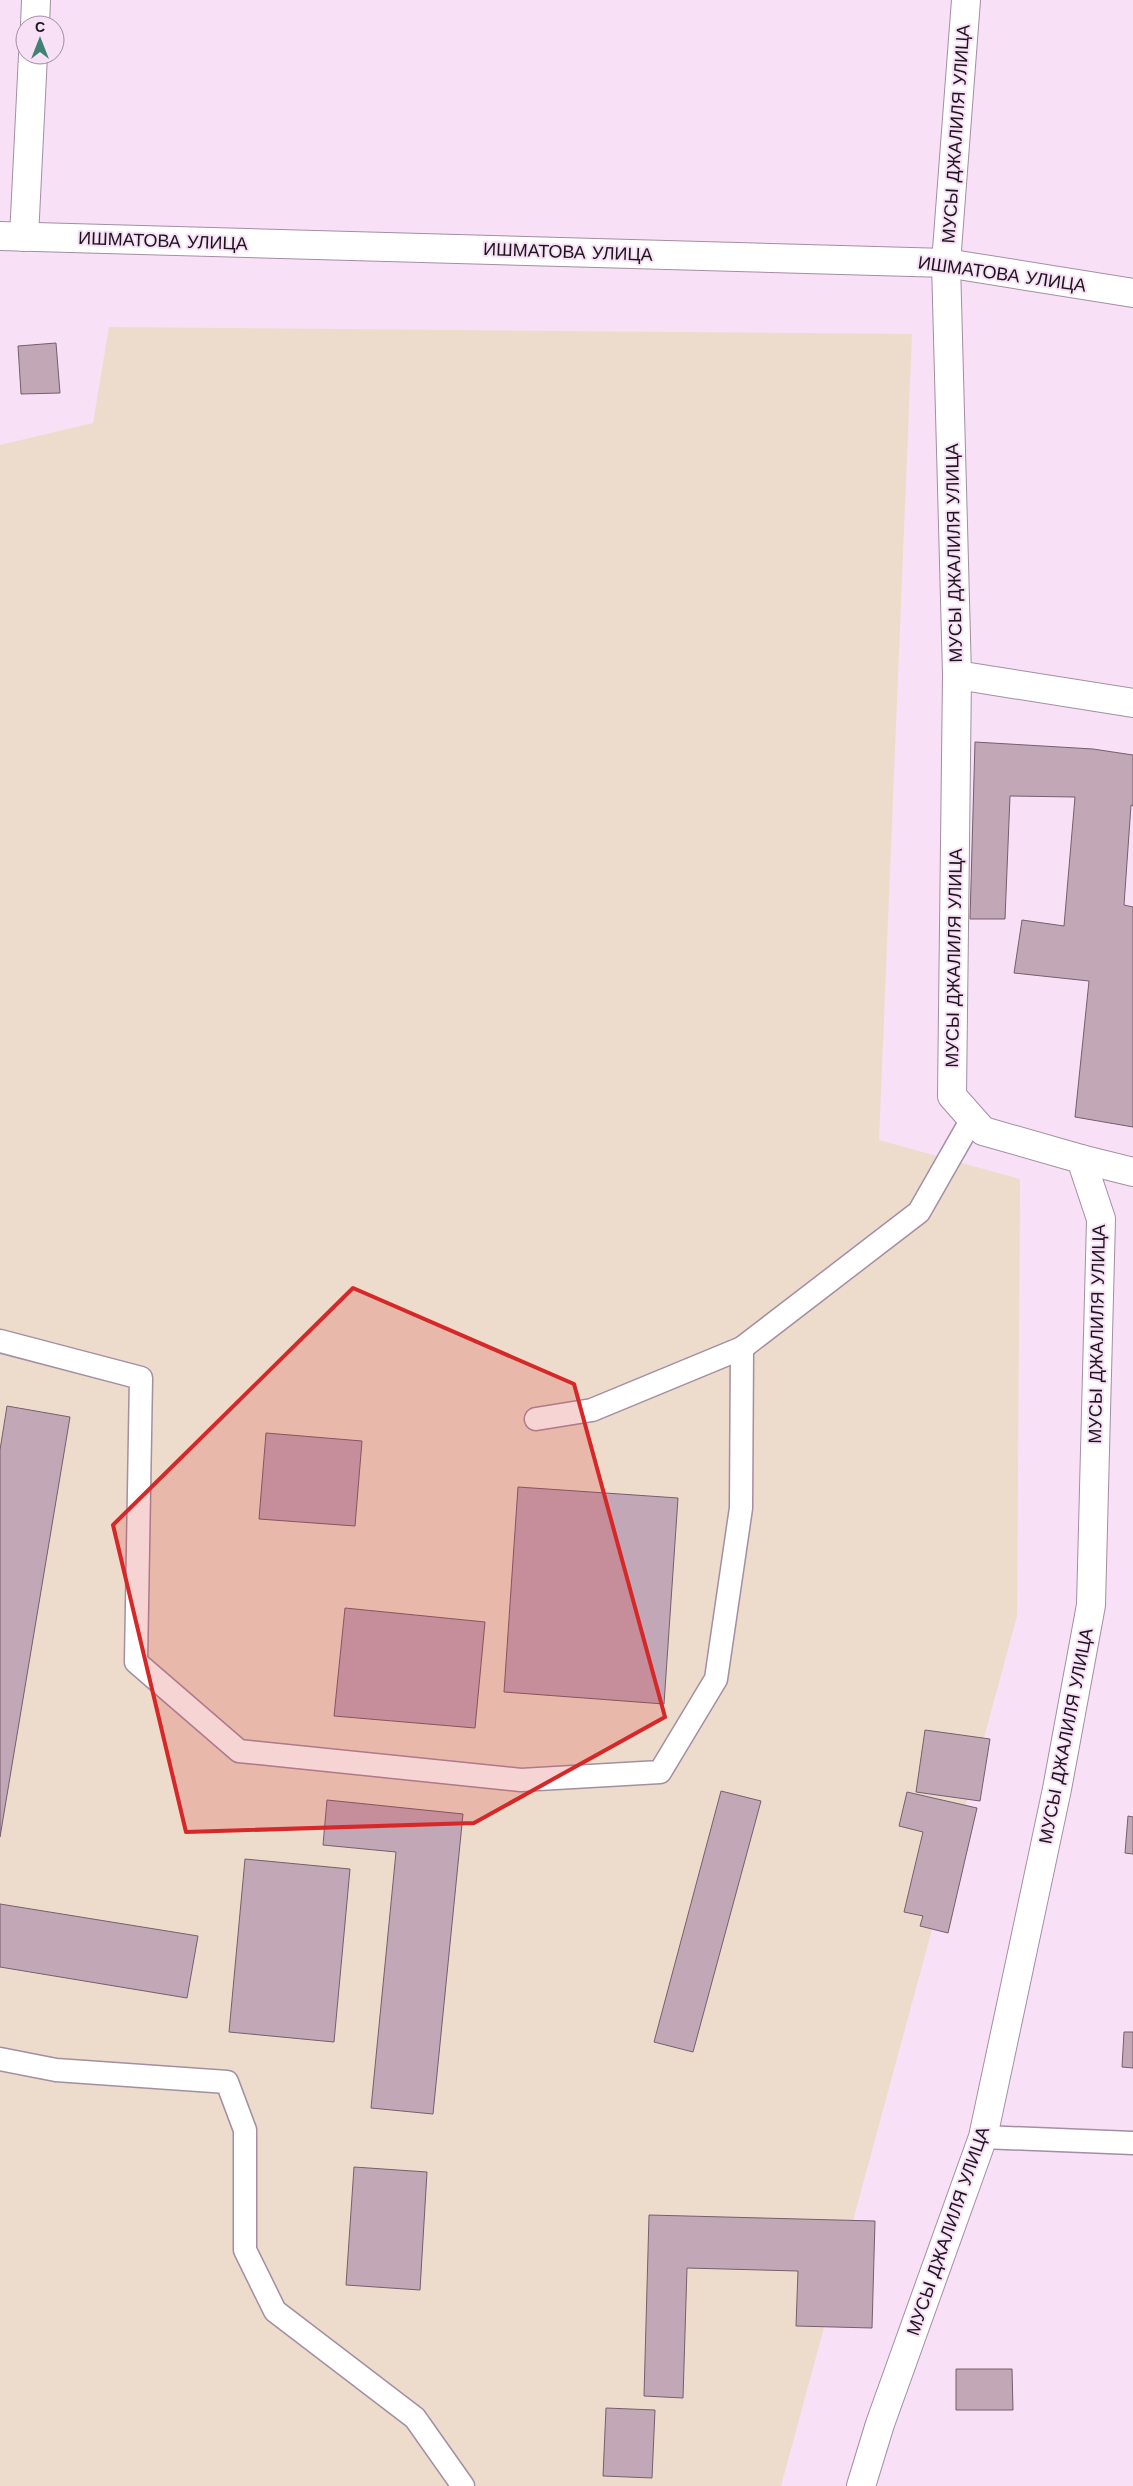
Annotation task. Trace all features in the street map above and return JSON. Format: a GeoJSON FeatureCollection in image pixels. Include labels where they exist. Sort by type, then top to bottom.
{"type":"FeatureCollection","features":[{"type":"Feature","properties":{"kind":"street"},"geometry":{"type":"LineString","coordinates":[[35,15],[36,0]]}},
{"type":"Feature","properties":{"kind":"street","name":"МУСЫ ДЖАЛИЛЯ УЛИЦА"},"geometry":{"type":"LineString","coordinates":[[861,2486],[880,2424],[983,2137],[1057,1789],[1091,1605],[1101,1219],[1081,1158],[983,1131],[952,1096],[957,675],[946,263],[966,0]]}},
{"type":"Feature","properties":{"kind":"street"},"geometry":{"type":"LineString","coordinates":[[12,236],[32,65]]}},
{"type":"Feature","properties":{"kind":"street","name":"ИШМАТОВА УЛИЦА"},"geometry":{"type":"LineString","coordinates":[[12,236],[946,263],[1133,293]]}},
{"type":"Feature","properties":{"kind":"street"},"geometry":{"type":"LineString","coordinates":[[957,675],[1133,703]]}},
{"type":"Feature","properties":{"kind":"street"},"geometry":{"type":"LineString","coordinates":[[1081,1158],[1133,1172]]}},
{"type":"Feature","properties":{"kind":"lane"},"geometry":{"type":"LineString","coordinates":[[536,1419],[592,1410],[742,1348],[919,1212],[972,1119]]}},
{"type":"Feature","properties":{"kind":"lane"},"geometry":{"type":"LineString","coordinates":[[0,1341],[141,1378],[136,1662],[239,1751],[521,1780],[660,1772],[716,1679],[741,1508],[742,1348]]}},
{"type":"Feature","properties":{"kind":"lane"},"geometry":{"type":"LineString","coordinates":[[0,2059],[56,2070],[227,2082],[245,2130],[245,2250],[276,2311],[415,2418],[463,2486]]}},
{"type":"Feature","properties":{"kind":"lane"},"geometry":{"type":"LineString","coordinates":[[983,2137],[1133,2143]]}},
{"type":"Feature","properties":{"kind":"highlighted area"},"geometry":{"type":"Polygon","coordinates":[[[353,1288],[574,1384],[665,1717],[474,1823],[186,1832],[113,1525],[353,1288]]]}},
{"type":"Feature","properties":{"kind":"shaded area"},"geometry":{"type":"Polygon","coordinates":[[[109,327],[912,334],[879,1140],[1020,1179],[1017,1616],[781,2486],[0,2486],[0,445],[93,423],[109,327]]]}},
{"type":"Feature","properties":{"kind":"building"},"geometry":{"type":"Polygon","coordinates":[[[56,343],[60,393],[21,394],[18,346],[56,343]]]}},
{"type":"Feature","properties":{"kind":"building"},"geometry":{"type":"Polygon","coordinates":[[[975,742],[1093,749],[1133,755],[1133,806],[1131,805],[1124,905],[1133,907],[1133,1127],[1075,1117],[1089,981],[1014,973],[1022,920],[1064,926],[1075,797],[1010,796],[1005,919],[970,919],[975,742]]]}},
{"type":"Feature","properties":{"kind":"building"},"geometry":{"type":"Polygon","coordinates":[[[7,1406],[70,1417],[0,1837],[0,1450],[7,1406]]]}},
{"type":"Feature","properties":{"kind":"building"},"geometry":{"type":"Polygon","coordinates":[[[266,1433],[362,1441],[355,1526],[259,1519],[266,1433]]]}},
{"type":"Feature","properties":{"kind":"building"},"geometry":{"type":"Polygon","coordinates":[[[518,1487],[678,1498],[664,1704],[504,1692],[518,1487]]]}},
{"type":"Feature","properties":{"kind":"building"},"geometry":{"type":"Polygon","coordinates":[[[345,1608],[485,1622],[475,1728],[334,1716],[345,1608]]]}},
{"type":"Feature","properties":{"kind":"building"},"geometry":{"type":"Polygon","coordinates":[[[925,1730],[990,1739],[980,1801],[916,1792],[925,1730]]]}},
{"type":"Feature","properties":{"kind":"building"},"geometry":{"type":"Polygon","coordinates":[[[721,1791],[761,1801],[693,2052],[654,2042],[721,1791]]]}},
{"type":"Feature","properties":{"kind":"building"},"geometry":{"type":"Polygon","coordinates":[[[907,1792],[977,1808],[948,1933],[920,1926],[923,1916],[904,1912],[923,1832],[899,1826],[907,1792]]]}},
{"type":"Feature","properties":{"kind":"building"},"geometry":{"type":"Polygon","coordinates":[[[327,1800],[463,1814],[433,2114],[371,2108],[396,1852],[323,1845],[327,1800]]]}},
{"type":"Feature","properties":{"kind":"building"},"geometry":{"type":"Polygon","coordinates":[[[1128,1816],[1133,1817],[1133,1854],[1125,1853],[1128,1816]]]}},
{"type":"Feature","properties":{"kind":"building"},"geometry":{"type":"Polygon","coordinates":[[[245,1859],[350,1869],[334,2042],[229,2032],[245,1859]]]}},
{"type":"Feature","properties":{"kind":"building"},"geometry":{"type":"Polygon","coordinates":[[[0,1904],[198,1936],[187,1998],[0,1967],[0,1904]]]}},
{"type":"Feature","properties":{"kind":"building"},"geometry":{"type":"Polygon","coordinates":[[[1124,2032],[1133,2032],[1133,2068],[1122,2067],[1124,2032]]]}},
{"type":"Feature","properties":{"kind":"building"},"geometry":{"type":"Polygon","coordinates":[[[354,2167],[427,2172],[420,2290],[346,2285],[354,2167]]]}},
{"type":"Feature","properties":{"kind":"building"},"geometry":{"type":"Polygon","coordinates":[[[649,2215],[875,2221],[872,2328],[796,2326],[798,2271],[687,2268],[683,2398],[644,2396],[649,2215]]]}},
{"type":"Feature","properties":{"kind":"building"},"geometry":{"type":"Polygon","coordinates":[[[956,2369],[1012,2369],[1013,2410],[956,2410],[956,2369]]]}},
{"type":"Feature","properties":{"kind":"building"},"geometry":{"type":"Polygon","coordinates":[[[606,2408],[655,2410],[652,2478],[603,2476],[606,2408]]]}}]}
